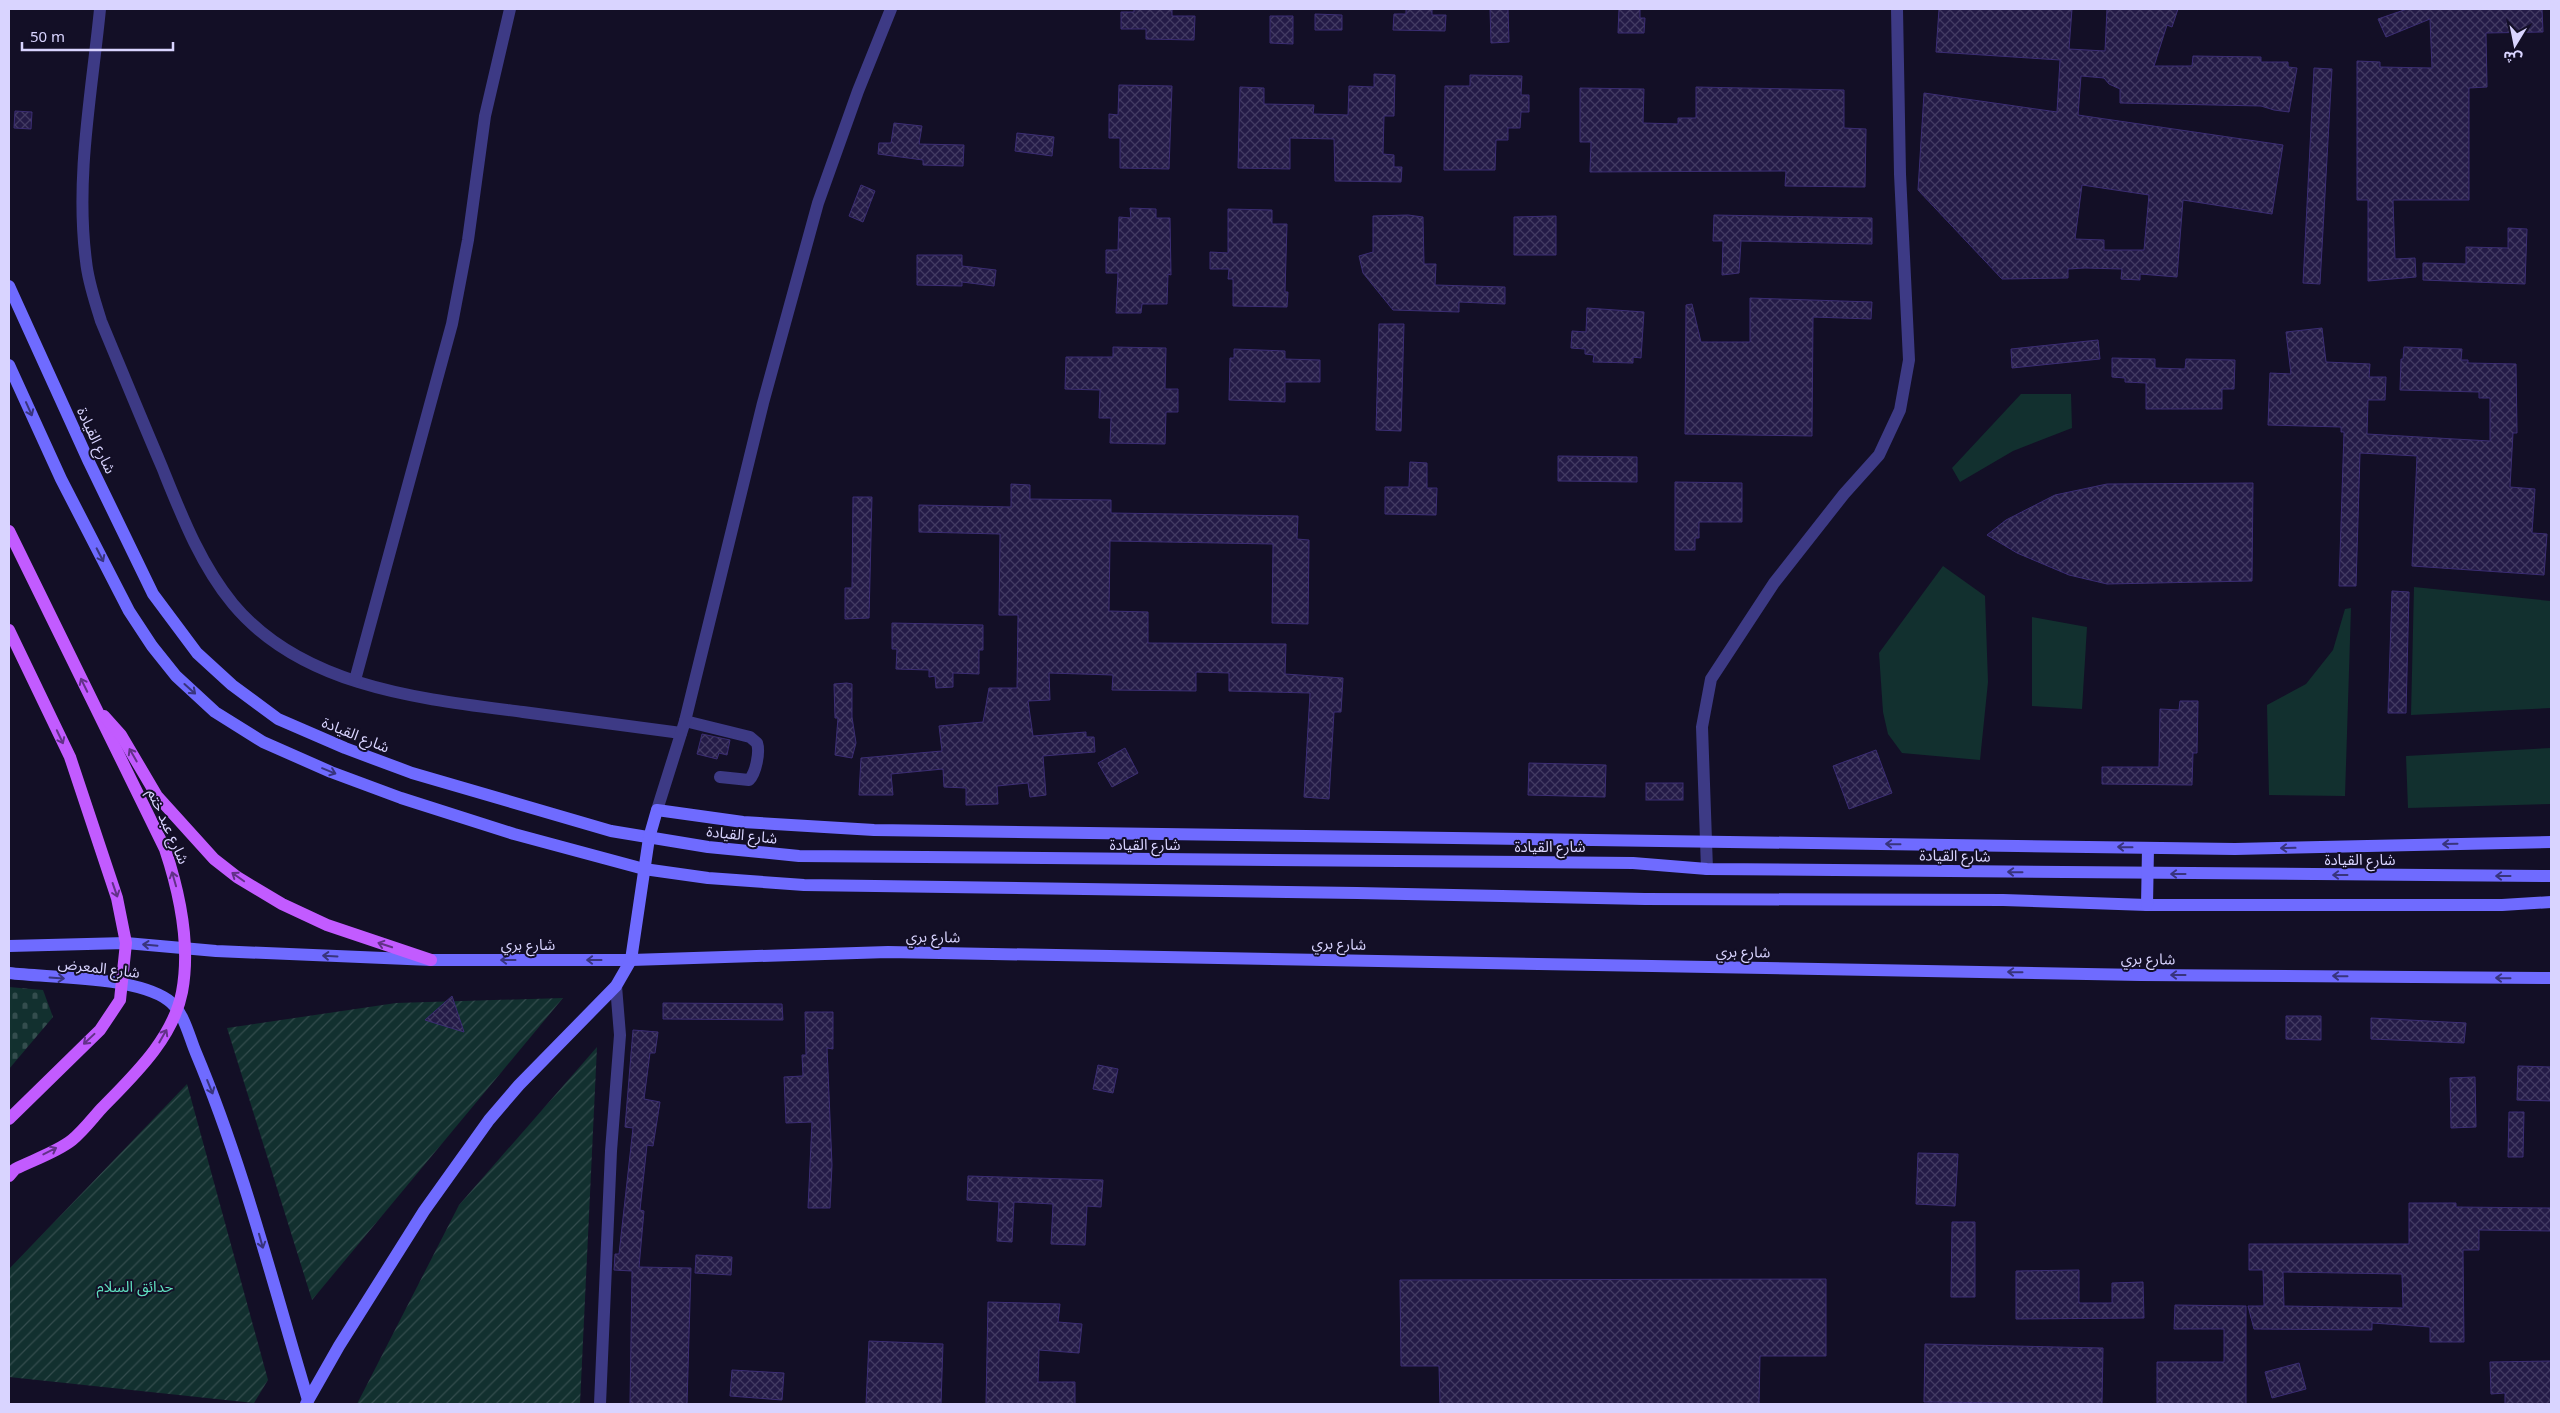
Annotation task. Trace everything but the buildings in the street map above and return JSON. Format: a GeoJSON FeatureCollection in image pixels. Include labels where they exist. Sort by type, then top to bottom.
{"type":"FeatureCollection","features":[{"type":"Feature","properties":{"kind":"main road","name":"شارع القيادة"},"geometry":{"type":"LineString","coordinates":[[9,286],[89,462],[153,594],[197,653],[232,685],[278,719],[412,774],[611,831],[708,847],[798,856],[1633,863],[1707,869],[2551,876]]}},
{"type":"Feature","properties":{"kind":"main road"},"geometry":{"type":"LineString","coordinates":[[9,365],[61,480],[129,611],[152,646],[176,676],[215,712],[264,742],[331,772],[400,798],[514,834],[644,869],[708,878],[804,885],[1347,892],[1645,899],[2003,900],[2147,905],[2502,905],[2551,902]]}},
{"type":"Feature","properties":{"kind":"main road","name":"شارع عبد ختم"},"geometry":{"type":"LineString","coordinates":[[9,531],[165,850],[176,882],[185,949],[182,991],[178,1010],[158,1045],[140,1069],[71,1140],[15,1169],[9,1176]]}},
{"type":"Feature","properties":{"kind":"main road"},"geometry":{"type":"LineString","coordinates":[[9,630],[70,758],[117,898],[126,943],[124,984],[120,1000],[100,1030],[9,1119]]}},
{"type":"Feature","properties":{"kind":"main road"},"geometry":{"type":"LineString","coordinates":[[95,708],[121,735],[157,796],[214,859],[237,878],[282,904],[327,924],[431,960]]}},
{"type":"Feature","properties":{"kind":"main road","name":"شارع القيادة"},"geometry":{"type":"LineString","coordinates":[[657,810],[743,822],[874,830],[2148,848],[2551,842]]}},
{"type":"Feature","properties":{"kind":"main road"},"geometry":{"type":"LineString","coordinates":[[307,1402],[424,1211],[489,1120],[519,1085],[616,986],[631,960],[649,838],[657,810]]}},
{"type":"Feature","properties":{"kind":"main road"},"geometry":{"type":"LineString","coordinates":[[2147,905],[2148,848]]}},
{"type":"Feature","properties":{"kind":"main road","name":"شارع المعرض"},"geometry":{"type":"LineString","coordinates":[[9,946],[126,943]]}},
{"type":"Feature","properties":{"kind":"main road","name":"شارع بري"},"geometry":{"type":"LineString","coordinates":[[126,943],[185,949],[431,960],[631,960],[888,952],[2131,975],[2551,978]]}},
{"type":"Feature","properties":{"kind":"main road","name":"شارع المعرض"},"geometry":{"type":"LineString","coordinates":[[9,973],[124,984],[159,995],[178,1010]]}},
{"type":"Feature","properties":{"kind":"main road"},"geometry":{"type":"LineString","coordinates":[[178,1010],[213,1094],[250,1204],[307,1402]]}},
{"type":"Feature","properties":{"kind":"street"},"geometry":{"type":"LineString","coordinates":[[100,9],[84,173],[83,234],[86,263],[101,321],[186,526],[220,585],[248,620],[281,646],[309,662],[355,680],[401,693],[447,702],[683,727],[750,737],[757,743],[758,752],[752,778],[745,782],[720,777]]}},
{"type":"Feature","properties":{"kind":"street"},"geometry":{"type":"LineString","coordinates":[[355,680],[452,324],[466,257],[485,116],[510,9]]}},
{"type":"Feature","properties":{"kind":"street"},"geometry":{"type":"LineString","coordinates":[[657,810],[683,727],[763,403],[818,203],[858,90],[890,9]]}},
{"type":"Feature","properties":{"kind":"street"},"geometry":{"type":"LineString","coordinates":[[1707,869],[1702,727],[1711,679],[1774,583],[1844,494],[1879,455],[1900,410],[1909,360],[1900,174],[1897,9]]}},
{"type":"Feature","properties":{"kind":"street"},"geometry":{"type":"LineString","coordinates":[[600,1404],[611,1151],[620,1035],[616,986]]}},
{"type":"Feature","properties":{"kind":"green space"},"geometry":{"type":"Polygon","coordinates":[[[2021,394],[2071,394],[2072,428],[2013,451],[1960,482],[1952,468],[2021,394]]]}},
{"type":"Feature","properties":{"kind":"green space"},"geometry":{"type":"Polygon","coordinates":[[[1943,566],[1985,596],[1988,682],[1980,760],[1902,753],[1888,734],[1883,712],[1879,653],[1943,566]]]}},
{"type":"Feature","properties":{"kind":"green space"},"geometry":{"type":"Polygon","coordinates":[[[2414,587],[2551,601],[2551,708],[2411,715],[2414,587]]]}},
{"type":"Feature","properties":{"kind":"green space"},"geometry":{"type":"Polygon","coordinates":[[[2351,608],[2345,796],[2269,795],[2267,705],[2306,684],[2333,650],[2345,609],[2351,608]]]}},
{"type":"Feature","properties":{"kind":"green space"},"geometry":{"type":"Polygon","coordinates":[[[2032,617],[2087,627],[2082,709],[2032,706],[2032,617]]]}},
{"type":"Feature","properties":{"kind":"green space"},"geometry":{"type":"Polygon","coordinates":[[[2551,748],[2551,804],[2408,808],[2406,756],[2551,748]]]}},
{"type":"Feature","properties":{"kind":"green space"},"geometry":{"type":"Polygon","coordinates":[[[9,987],[43,990],[53,1017],[9,1069],[9,987]]]}},
{"type":"Feature","properties":{"kind":"green space"},"geometry":{"type":"Polygon","coordinates":[[[563,998],[312,1300],[227,1028],[396,1003],[563,998]]]}},
{"type":"Feature","properties":{"kind":"green space"},"geometry":{"type":"Polygon","coordinates":[[[597,1047],[580,1404],[357,1404],[459,1205],[597,1047]]]}},
{"type":"Feature","properties":{"kind":"green space","name":"حدائق السلام"},"geometry":{"type":"Polygon","coordinates":[[[187,1084],[268,1380],[254,1403],[9,1377],[9,1269],[187,1084]]]}}]}
